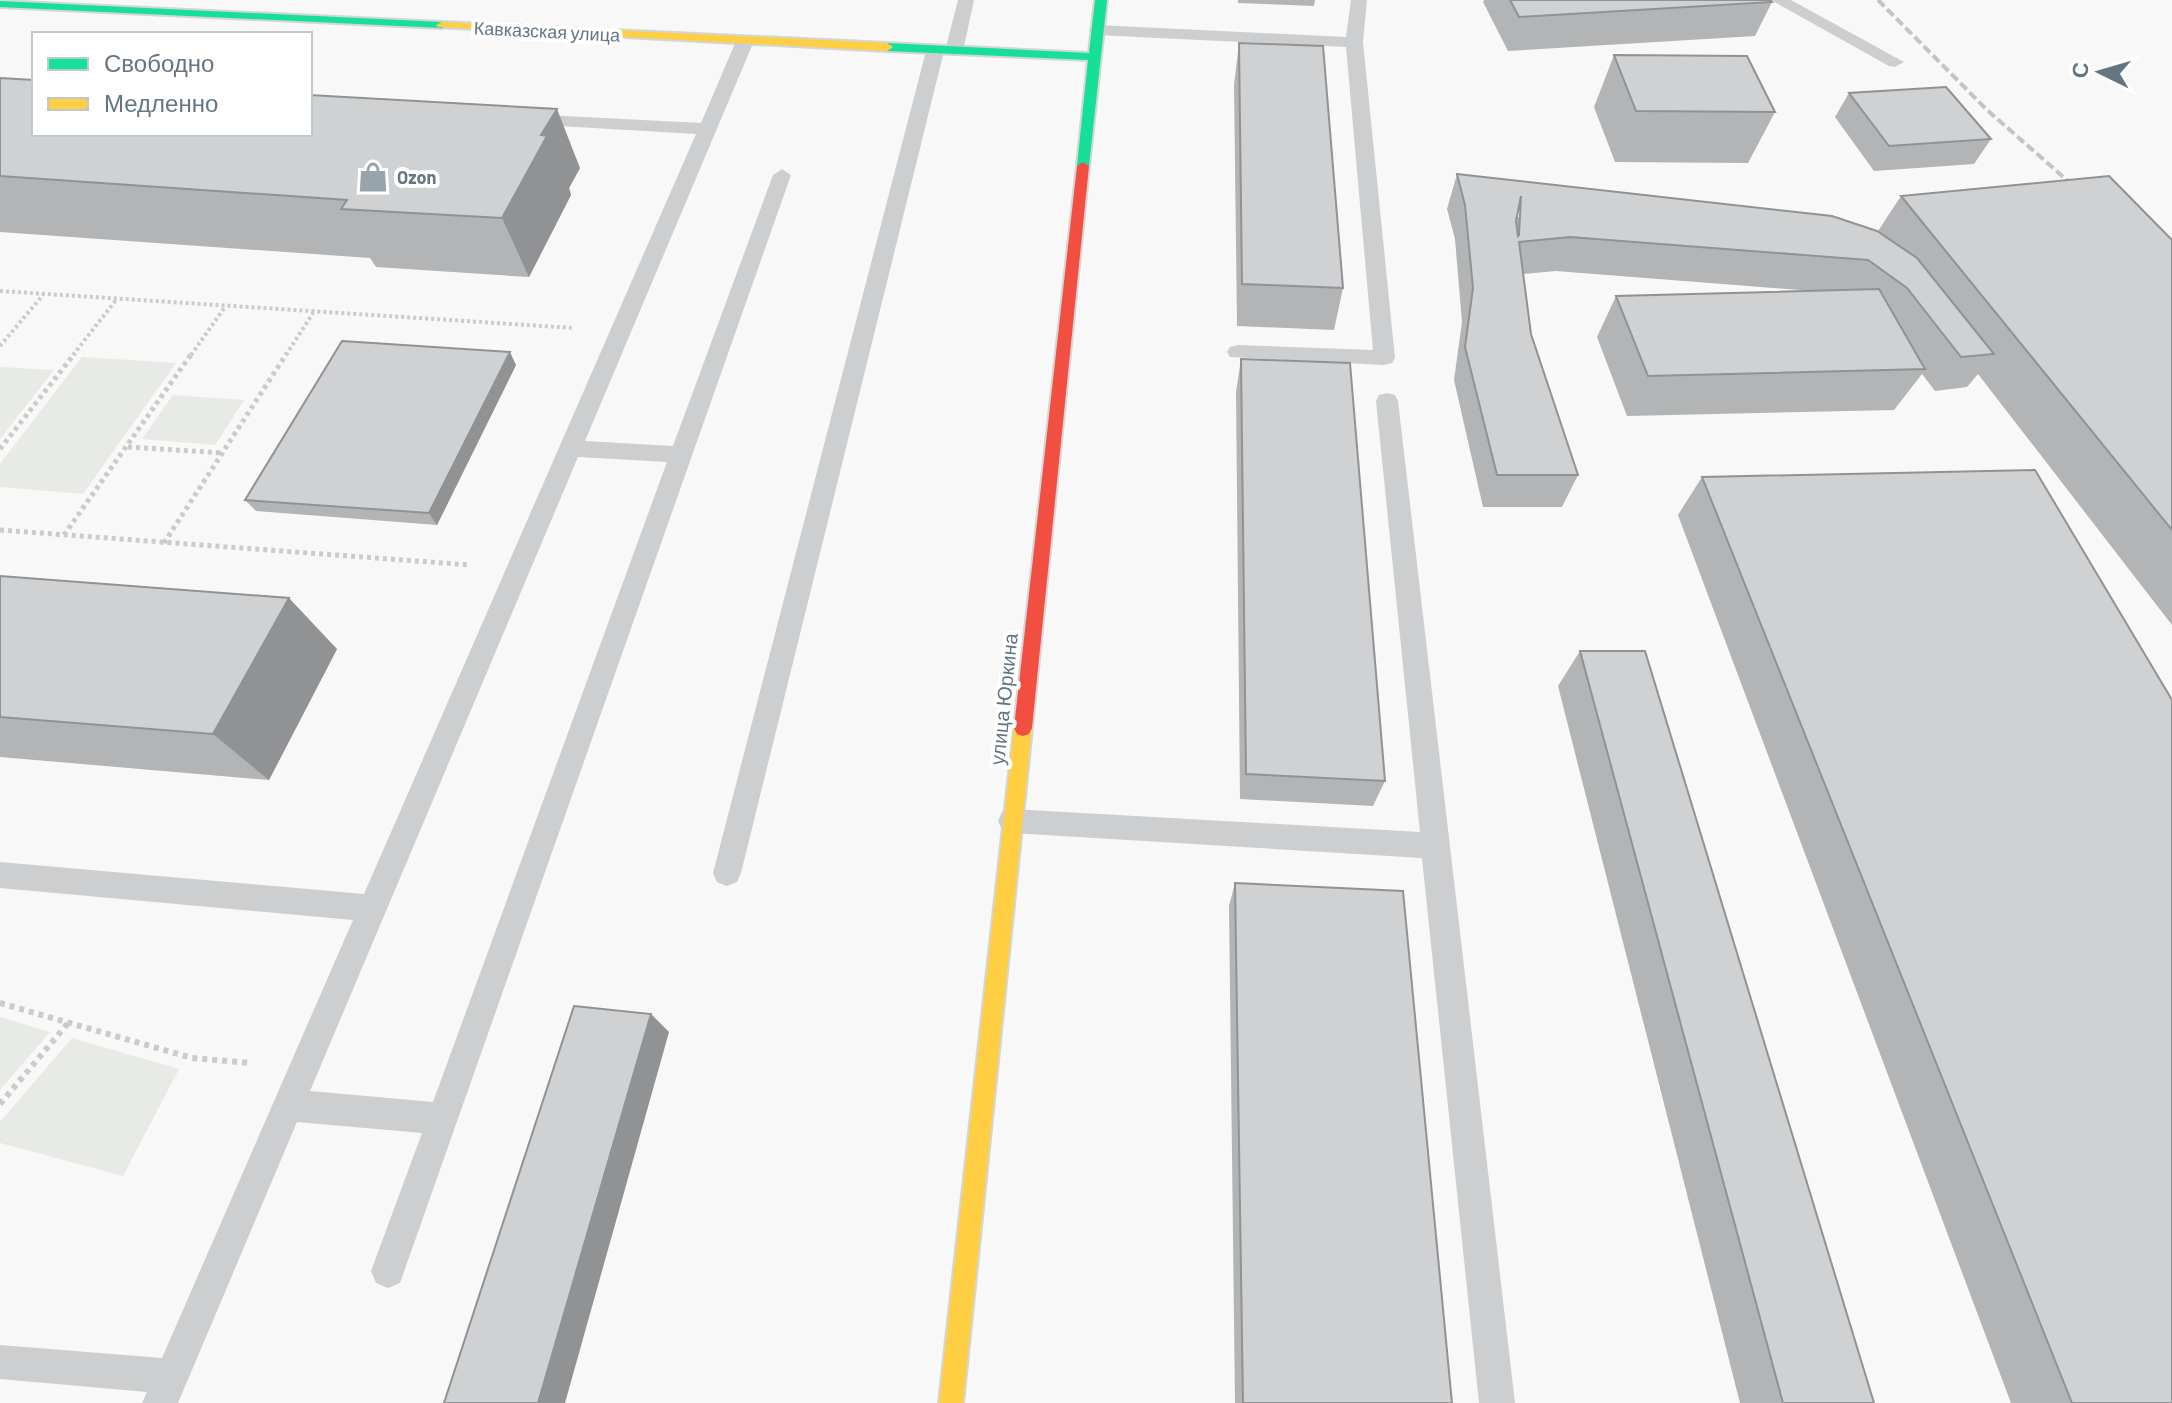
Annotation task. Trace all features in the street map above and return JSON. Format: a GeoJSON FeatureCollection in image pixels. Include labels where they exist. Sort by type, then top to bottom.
{"type":"FeatureCollection","features":[{"type":"Feature","properties":{"kind":"main road","name":"улица Юркина"},"geometry":{"type":"LineString","coordinates":[[951,1403],[1101,0]]}},
{"type":"Feature","properties":{"kind":"main road","name":"Кавказская улица"},"geometry":{"type":"LineString","coordinates":[[0,4],[1094,57]]}},
{"type":"Feature","properties":{"kind":"lane"},"geometry":{"type":"LineString","coordinates":[[727,873],[944,51],[966,0]]}},
{"type":"Feature","properties":{"kind":"lane"},"geometry":{"type":"LineString","coordinates":[[1238,352],[1384,358],[1354,42],[1359,0]]}},
{"type":"Feature","properties":{"kind":"lane"},"geometry":{"type":"LineString","coordinates":[[1779,0],[1895,62]]}},
{"type":"Feature","properties":{"kind":"lane"},"geometry":{"type":"LineString","coordinates":[[1097,30],[1354,42]]}},
{"type":"Feature","properties":{"kind":"lane"},"geometry":{"type":"LineString","coordinates":[[0,1362],[166,1390],[745,41]]}},
{"type":"Feature","properties":{"kind":"lane"},"geometry":{"type":"LineString","coordinates":[[500,117],[707,129]]}},
{"type":"Feature","properties":{"kind":"lane"},"geometry":{"type":"LineString","coordinates":[[388,1271],[782,175]]}},
{"type":"Feature","properties":{"kind":"lane"},"geometry":{"type":"LineString","coordinates":[[1387,401],[1497,1403]]}},
{"type":"Feature","properties":{"kind":"lane"},"geometry":{"type":"LineString","coordinates":[[571,448],[682,455]]}},
{"type":"Feature","properties":{"kind":"lane"},"geometry":{"type":"LineString","coordinates":[[1012,821],[1435,846]]}},
{"type":"Feature","properties":{"kind":"lane"},"geometry":{"type":"LineString","coordinates":[[0,875],[373,908]]}},
{"type":"Feature","properties":{"kind":"lane"},"geometry":{"type":"LineString","coordinates":[[288,1105],[441,1119]]}},
{"type":"Feature","properties":{"kind":"path"},"geometry":{"type":"LineString","coordinates":[[0,291],[620,331]]}},
{"type":"Feature","properties":{"kind":"path"},"geometry":{"type":"LineString","coordinates":[[0,346],[43,294]]}},
{"type":"Feature","properties":{"kind":"path"},"geometry":{"type":"LineString","coordinates":[[0,449],[117,299]]}},
{"type":"Feature","properties":{"kind":"path"},"geometry":{"type":"LineString","coordinates":[[64,535],[226,306]]}},
{"type":"Feature","properties":{"kind":"path"},"geometry":{"type":"LineString","coordinates":[[164,543],[313,312]]}},
{"type":"Feature","properties":{"kind":"path"},"geometry":{"type":"LineString","coordinates":[[127,447],[222,453]]}},
{"type":"Feature","properties":{"kind":"path"},"geometry":{"type":"LineString","coordinates":[[0,530],[519,569]]}},
{"type":"Feature","properties":{"kind":"path"},"geometry":{"type":"LineString","coordinates":[[0,1003],[192,1058],[304,1068]]}},
{"type":"Feature","properties":{"kind":"path"},"geometry":{"type":"LineString","coordinates":[[0,1104],[69,1022]]}},
{"type":"Feature","properties":{"kind":"shaded area"},"geometry":{"type":"Polygon","coordinates":[[[82,357],[176,363],[83,494],[0,487],[0,464],[82,357]]]}},
{"type":"Feature","properties":{"kind":"shaded area"},"geometry":{"type":"Polygon","coordinates":[[[0,367],[54,370],[0,439],[0,367]]]}},
{"type":"Feature","properties":{"kind":"shaded area"},"geometry":{"type":"Polygon","coordinates":[[[173,395],[244,400],[215,445],[142,439],[173,395]]]}},
{"type":"Feature","properties":{"kind":"shaded area"},"geometry":{"type":"Polygon","coordinates":[[[0,1017],[50,1032],[0,1090],[0,1017]]]}},
{"type":"Feature","properties":{"kind":"shaded area"},"geometry":{"type":"Polygon","coordinates":[[[72,1038],[179,1069],[123,1176],[0,1143],[0,1122],[72,1038]]]}},
{"type":"Feature","properties":{"kind":"building"},"geometry":{"type":"Polygon","coordinates":[[[1510,0],[1770,0],[1772,2],[1519,17],[1510,0]]]}},
{"type":"Feature","properties":{"kind":"building"},"geometry":{"type":"Polygon","coordinates":[[[1239,43],[1323,46],[1343,288],[1242,284],[1239,43]]]}},
{"type":"Feature","properties":{"kind":"building"},"geometry":{"type":"Polygon","coordinates":[[[1614,55],[1747,56],[1775,112],[1636,111],[1614,55]]]}},
{"type":"Feature","properties":{"kind":"building"},"geometry":{"type":"Polygon","coordinates":[[[0,78],[32,80],[32,136],[312,136],[312,95],[557,109],[541,135],[547,136],[502,218],[341,209],[347,200],[0,176],[0,78]]]}},
{"type":"Feature","properties":{"kind":"building"},"geometry":{"type":"Polygon","coordinates":[[[1946,87],[1991,139],[1889,146],[1849,93],[1946,87]]]}},
{"type":"Feature","properties":{"kind":"building"},"geometry":{"type":"Polygon","coordinates":[[[1457,174],[1832,216],[1877,231],[1917,258],[1994,354],[1961,357],[1907,288],[1868,260],[1570,237],[1519,242],[1531,334],[1578,475],[1497,475],[1465,347],[1473,288],[1465,205],[1457,174]],[[1521,196],[1516,221],[1519,235],[1521,196]]]}},
{"type":"Feature","properties":{"kind":"building"},"geometry":{"type":"Polygon","coordinates":[[[2109,176],[2172,240],[2172,530],[1901,196],[2109,176]]]}},
{"type":"Feature","properties":{"kind":"building"},"geometry":{"type":"Polygon","coordinates":[[[1879,289],[1925,369],[1648,376],[1616,296],[1879,289]]]}},
{"type":"Feature","properties":{"kind":"building"},"geometry":{"type":"Polygon","coordinates":[[[342,341],[510,352],[429,513],[245,500],[342,341]]]}},
{"type":"Feature","properties":{"kind":"building"},"geometry":{"type":"Polygon","coordinates":[[[1241,359],[1350,363],[1385,781],[1246,774],[1241,359]]]}},
{"type":"Feature","properties":{"kind":"building"},"geometry":{"type":"Polygon","coordinates":[[[2035,470],[2172,700],[2172,1403],[2072,1403],[1702,477],[2035,470]]]}},
{"type":"Feature","properties":{"kind":"building"},"geometry":{"type":"Polygon","coordinates":[[[0,576],[289,598],[213,734],[0,717],[0,576]]]}},
{"type":"Feature","properties":{"kind":"building"},"geometry":{"type":"Polygon","coordinates":[[[1580,651],[1645,651],[1874,1403],[1783,1403],[1580,651]]]}},
{"type":"Feature","properties":{"kind":"building"},"geometry":{"type":"Polygon","coordinates":[[[1235,883],[1403,891],[1452,1403],[1243,1403],[1235,883]]]}},
{"type":"Feature","properties":{"kind":"building"},"geometry":{"type":"Polygon","coordinates":[[[574,1006],[651,1014],[538,1403],[444,1403],[574,1006]]]}},
{"type":"Feature","properties":{"kind":"railway"},"geometry":{"type":"LineString","coordinates":[[1878,0],[1986,109],[2085,196]]}},
{"type":"Feature","properties":{"kind":"traffic: fast"},"geometry":{"type":"LineString","coordinates":[[1083,166],[1101,0]]}},
{"type":"Feature","properties":{"kind":"traffic: fast"},"geometry":{"type":"LineString","coordinates":[[0,4],[442,25]]}},
{"type":"Feature","properties":{"kind":"traffic: fast"},"geometry":{"type":"LineString","coordinates":[[887,47],[1094,57]]}},
{"type":"Feature","properties":{"kind":"traffic: slow"},"geometry":{"type":"LineString","coordinates":[[442,25],[887,47]]}},
{"type":"Feature","properties":{"kind":"traffic: slow"},"geometry":{"type":"LineString","coordinates":[[951,1403],[1023,728]]}},
{"type":"Feature","properties":{"kind":"traffic: jam"},"geometry":{"type":"LineString","coordinates":[[1023,728],[1083,166]]}},
{"type":"Feature","properties":{"kind":"place","name":"Ozon"},"geometry":{"type":"Point","coordinates":[373,177]}}]}
